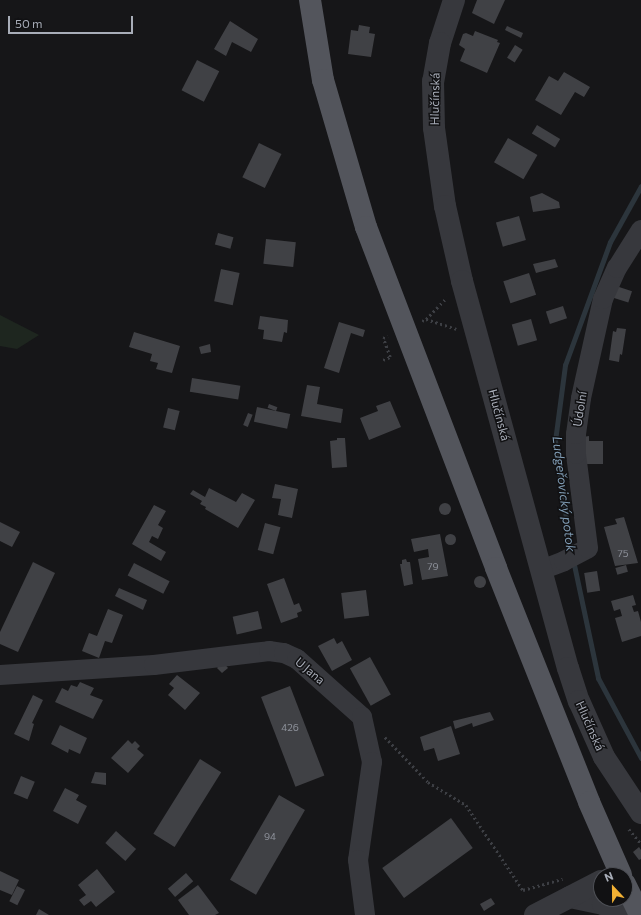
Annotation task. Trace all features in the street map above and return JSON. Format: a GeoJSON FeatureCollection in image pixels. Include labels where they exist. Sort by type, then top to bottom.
{"type":"FeatureCollection","features":[{"type":"Feature","properties":{"kind":"main road"},"geometry":{"type":"LineString","coordinates":[[310,0],[323,80],[366,227],[496,568],[589,802],[612,867]]}},
{"type":"Feature","properties":{"kind":"main road"},"geometry":{"type":"LineString","coordinates":[[633,904],[640,915]]}},
{"type":"Feature","properties":{"kind":"street","name":"Hlučínská"},"geometry":{"type":"LineString","coordinates":[[454,0],[440,43],[433,81],[434,128],[445,206],[462,281],[568,668],[585,716],[604,757],[641,813]]}},
{"type":"Feature","properties":{"kind":"street","name":"Údolní"},"geometry":{"type":"LineString","coordinates":[[542,570],[588,548],[576,454],[576,434],[581,398],[603,299],[617,268],[641,230]]}},
{"type":"Feature","properties":{"kind":"street","name":"U Jana"},"geometry":{"type":"LineString","coordinates":[[0,676],[154,666],[270,651],[284,653],[297,659],[362,717]]}},
{"type":"Feature","properties":{"kind":"street"},"geometry":{"type":"LineString","coordinates":[[362,717],[372,762],[358,860],[365,915]]}},
{"type":"Feature","properties":{"kind":"street"},"geometry":{"type":"LineString","coordinates":[[535,915],[593,887]]}},
{"type":"Feature","properties":{"kind":"street"},"geometry":{"type":"LineString","coordinates":[[570,897],[603,904],[629,915]]}},
{"type":"Feature","properties":{"kind":"path"},"geometry":{"type":"LineString","coordinates":[[416,324],[426,319],[462,281]]}},
{"type":"Feature","properties":{"kind":"path"},"geometry":{"type":"LineString","coordinates":[[426,319],[477,336]]}},
{"type":"Feature","properties":{"kind":"path"},"geometry":{"type":"LineString","coordinates":[[383,360],[390,357],[383,338],[390,334]]}},
{"type":"Feature","properties":{"kind":"path"},"geometry":{"type":"LineString","coordinates":[[362,717],[390,741],[428,782],[466,805],[523,890],[562,878],[570,897]]}},
{"type":"Feature","properties":{"kind":"shaded area"},"geometry":{"type":"Polygon","coordinates":[[[0,315],[39,335],[17,349],[0,346],[0,315]]]}},
{"type":"Feature","properties":{"kind":"building"},"geometry":{"type":"Polygon","coordinates":[[[477,0],[505,0],[494,24],[472,13],[477,0]]]}},
{"type":"Feature","properties":{"kind":"building"},"geometry":{"type":"Polygon","coordinates":[[[230,21],[258,39],[251,52],[232,42],[226,56],[214,49],[230,21]]]}},
{"type":"Feature","properties":{"kind":"building"},"geometry":{"type":"Polygon","coordinates":[[[359,25],[370,27],[369,33],[375,34],[371,57],[348,54],[351,30],[358,31],[359,25]]]}},
{"type":"Feature","properties":{"kind":"building"},"geometry":{"type":"Polygon","coordinates":[[[507,26],[523,33],[521,38],[505,30],[507,26]]]}},
{"type":"Feature","properties":{"kind":"building"},"geometry":{"type":"Polygon","coordinates":[[[475,31],[498,40],[497,42],[500,43],[487,73],[460,61],[465,49],[459,45],[463,34],[466,33],[473,36],[475,31]]]}},
{"type":"Feature","properties":{"kind":"building"},"geometry":{"type":"Polygon","coordinates":[[[515,45],[523,50],[515,62],[507,58],[515,45]]]}},
{"type":"Feature","properties":{"kind":"building"},"geometry":{"type":"Polygon","coordinates":[[[197,60],[219,71],[204,102],[182,90],[197,60]]]}},
{"type":"Feature","properties":{"kind":"building"},"geometry":{"type":"Polygon","coordinates":[[[564,72],[590,87],[584,97],[575,92],[561,115],[535,100],[549,76],[558,81],[564,72]]]}},
{"type":"Feature","properties":{"kind":"building"},"geometry":{"type":"Polygon","coordinates":[[[537,125],[560,139],[555,147],[532,134],[537,125]]]}},
{"type":"Feature","properties":{"kind":"building"},"geometry":{"type":"Polygon","coordinates":[[[508,138],[537,155],[523,179],[494,162],[508,138]]]}},
{"type":"Feature","properties":{"kind":"building"},"geometry":{"type":"Polygon","coordinates":[[[259,143],[281,154],[265,188],[242,177],[259,143]]]}},
{"type":"Feature","properties":{"kind":"building"},"geometry":{"type":"Polygon","coordinates":[[[542,193],[559,202],[560,208],[533,212],[530,197],[542,193]]]}},
{"type":"Feature","properties":{"kind":"building"},"geometry":{"type":"Polygon","coordinates":[[[519,216],[526,240],[503,247],[496,223],[519,216]]]}},
{"type":"Feature","properties":{"kind":"building"},"geometry":{"type":"Polygon","coordinates":[[[218,233],[233,237],[230,249],[215,245],[218,233]]]}},
{"type":"Feature","properties":{"kind":"building"},"geometry":{"type":"Polygon","coordinates":[[[266,239],[296,242],[293,267],[263,264],[266,239]]]}},
{"type":"Feature","properties":{"kind":"building"},"geometry":{"type":"Polygon","coordinates":[[[555,259],[558,267],[536,273],[533,264],[555,259]]]}},
{"type":"Feature","properties":{"kind":"building"},"geometry":{"type":"Polygon","coordinates":[[[221,269],[240,273],[233,305],[214,301],[221,269]]]}},
{"type":"Feature","properties":{"kind":"building"},"geometry":{"type":"Polygon","coordinates":[[[529,273],[536,295],[510,303],[503,281],[529,273]]]}},
{"type":"Feature","properties":{"kind":"building"},"geometry":{"type":"Polygon","coordinates":[[[613,285],[632,291],[628,303],[609,296],[613,285]]]}},
{"type":"Feature","properties":{"kind":"building"},"geometry":{"type":"Polygon","coordinates":[[[563,306],[567,318],[550,324],[546,312],[563,306]]]}},
{"type":"Feature","properties":{"kind":"building"},"geometry":{"type":"Polygon","coordinates":[[[260,316],[288,320],[287,333],[284,332],[282,342],[263,339],[264,330],[258,329],[260,316]]]}},
{"type":"Feature","properties":{"kind":"building"},"geometry":{"type":"Polygon","coordinates":[[[531,319],[537,340],[518,346],[512,325],[531,319]]]}},
{"type":"Feature","properties":{"kind":"building"},"geometry":{"type":"Polygon","coordinates":[[[339,322],[365,330],[363,337],[351,333],[339,373],[324,368],[339,322]]]}},
{"type":"Feature","properties":{"kind":"building"},"geometry":{"type":"Polygon","coordinates":[[[617,328],[626,329],[622,355],[620,354],[619,362],[609,360],[613,331],[616,332],[617,328]]]}},
{"type":"Feature","properties":{"kind":"building"},"geometry":{"type":"Polygon","coordinates":[[[134,332],[180,346],[172,373],[156,369],[158,363],[150,361],[152,354],[129,347],[134,332]]]}},
{"type":"Feature","properties":{"kind":"building"},"geometry":{"type":"Polygon","coordinates":[[[210,344],[211,352],[201,354],[199,347],[210,344]]]}},
{"type":"Feature","properties":{"kind":"building"},"geometry":{"type":"Polygon","coordinates":[[[192,378],[240,386],[238,399],[190,392],[192,378]]]}},
{"type":"Feature","properties":{"kind":"building"},"geometry":{"type":"Polygon","coordinates":[[[307,385],[320,387],[317,404],[343,409],[341,423],[301,416],[307,385]]]}},
{"type":"Feature","properties":{"kind":"building"},"geometry":{"type":"Polygon","coordinates":[[[390,401],[401,427],[369,440],[360,418],[378,411],[376,406],[390,401]]]}},
{"type":"Feature","properties":{"kind":"building"},"geometry":{"type":"Polygon","coordinates":[[[269,404],[277,407],[276,411],[268,408],[269,404]]]}},
{"type":"Feature","properties":{"kind":"building"},"geometry":{"type":"Polygon","coordinates":[[[257,407],[290,414],[287,429],[254,422],[257,407]]]}},
{"type":"Feature","properties":{"kind":"building"},"geometry":{"type":"Polygon","coordinates":[[[168,408],[180,411],[175,430],[163,427],[168,408]]]}},
{"type":"Feature","properties":{"kind":"building"},"geometry":{"type":"Polygon","coordinates":[[[248,413],[253,415],[248,427],[243,425],[248,413]]]}},
{"type":"Feature","properties":{"kind":"building"},"geometry":{"type":"Polygon","coordinates":[[[589,436],[589,441],[603,441],[603,464],[583,464],[583,437],[589,436]]]}},
{"type":"Feature","properties":{"kind":"building"},"geometry":{"type":"Polygon","coordinates":[[[337,438],[345,438],[347,467],[332,468],[330,441],[337,440],[337,438]]]}},
{"type":"Feature","properties":{"kind":"building"},"geometry":{"type":"Polygon","coordinates":[[[275,484],[298,489],[292,518],[278,515],[281,499],[272,498],[275,484]]]}},
{"type":"Feature","properties":{"kind":"building"},"geometry":{"type":"Polygon","coordinates":[[[209,488],[236,502],[242,493],[255,500],[238,528],[205,509],[206,507],[200,504],[202,501],[190,494],[193,490],[205,497],[209,488]]]}},
{"type":"Feature","properties":{"kind":"building"},"geometry":{"type":"Polygon","coordinates":[[[443,503],[447,503],[451,509],[447,515],[443,515],[439,511],[439,507],[443,503]]]}},
{"type":"Feature","properties":{"kind":"building"},"geometry":{"type":"Polygon","coordinates":[[[154,505],[166,511],[158,525],[163,528],[158,539],[152,536],[149,542],[166,552],[161,561],[132,544],[154,505]]]}},
{"type":"Feature","properties":{"kind":"building"},"geometry":{"type":"Polygon","coordinates":[[[624,517],[638,563],[615,566],[604,527],[617,524],[615,519],[624,517]]]}},
{"type":"Feature","properties":{"kind":"building"},"geometry":{"type":"Polygon","coordinates":[[[0,522],[20,532],[12,547],[0,541],[0,522]]]}},
{"type":"Feature","properties":{"kind":"building"},"geometry":{"type":"Polygon","coordinates":[[[265,523],[280,527],[273,554],[258,550],[265,523]]]}},
{"type":"Feature","properties":{"kind":"building"},"geometry":{"type":"Polygon","coordinates":[[[450,533],[454,535],[456,539],[454,543],[450,545],[446,543],[444,539],[446,535],[450,533]]]}},
{"type":"Feature","properties":{"kind":"building"},"geometry":{"type":"Polygon","coordinates":[[[440,534],[448,576],[422,580],[418,559],[429,557],[428,549],[414,552],[411,539],[440,534]]]}},
{"type":"Feature","properties":{"kind":"building"},"geometry":{"type":"Polygon","coordinates":[[[406,559],[407,562],[410,562],[413,584],[404,586],[400,564],[402,564],[402,560],[406,559]]]}},
{"type":"Feature","properties":{"kind":"building"},"geometry":{"type":"Polygon","coordinates":[[[33,562],[55,573],[18,652],[0,644],[0,632],[33,562]]]}},
{"type":"Feature","properties":{"kind":"building"},"geometry":{"type":"Polygon","coordinates":[[[134,563],[170,581],[163,594],[128,575],[134,563]]]}},
{"type":"Feature","properties":{"kind":"building"},"geometry":{"type":"Polygon","coordinates":[[[626,565],[628,572],[617,575],[615,568],[626,565]]]}},
{"type":"Feature","properties":{"kind":"building"},"geometry":{"type":"Polygon","coordinates":[[[597,571],[600,591],[587,593],[584,573],[597,571]]]}},
{"type":"Feature","properties":{"kind":"building"},"geometry":{"type":"Polygon","coordinates":[[[482,576],[485,577],[485,587],[478,588],[475,587],[474,580],[475,577],[482,576]]]}},
{"type":"Feature","properties":{"kind":"building"},"geometry":{"type":"Polygon","coordinates":[[[284,578],[294,605],[299,603],[302,611],[297,613],[298,617],[281,623],[267,584],[284,578]]]}},
{"type":"Feature","properties":{"kind":"building"},"geometry":{"type":"Polygon","coordinates":[[[119,588],[147,600],[143,610],[115,596],[119,588]]]}},
{"type":"Feature","properties":{"kind":"building"},"geometry":{"type":"Polygon","coordinates":[[[366,590],[369,616],[344,619],[341,593],[366,590]]]}},
{"type":"Feature","properties":{"kind":"building"},"geometry":{"type":"Polygon","coordinates":[[[633,595],[636,605],[632,606],[634,612],[638,611],[641,622],[641,636],[622,642],[615,618],[622,616],[620,609],[614,611],[611,601],[633,595]]]}},
{"type":"Feature","properties":{"kind":"building"},"geometry":{"type":"Polygon","coordinates":[[[108,609],[123,615],[112,643],[105,641],[99,658],[82,651],[89,633],[97,636],[108,609]]]}},
{"type":"Feature","properties":{"kind":"building"},"geometry":{"type":"Polygon","coordinates":[[[258,611],[262,629],[237,634],[233,617],[258,611]]]}},
{"type":"Feature","properties":{"kind":"building"},"geometry":{"type":"Polygon","coordinates":[[[334,638],[337,644],[342,641],[352,660],[332,671],[318,646],[334,638]]]}},
{"type":"Feature","properties":{"kind":"building"},"geometry":{"type":"Polygon","coordinates":[[[370,657],[391,695],[371,706],[350,668],[370,657]]]}},
{"type":"Feature","properties":{"kind":"building"},"geometry":{"type":"Polygon","coordinates":[[[223,662],[228,668],[222,673],[217,668],[223,662]]]}},
{"type":"Feature","properties":{"kind":"building"},"geometry":{"type":"Polygon","coordinates":[[[177,675],[200,693],[185,710],[168,695],[174,688],[169,684],[177,675]]]}},
{"type":"Feature","properties":{"kind":"building"},"geometry":{"type":"Polygon","coordinates":[[[80,682],[94,688],[90,695],[103,700],[93,719],[55,702],[62,688],[68,691],[71,685],[77,687],[80,682]]]}},
{"type":"Feature","properties":{"kind":"building"},"geometry":{"type":"Polygon","coordinates":[[[290,686],[324,776],[295,787],[261,697],[290,686]]]}},
{"type":"Feature","properties":{"kind":"building"},"geometry":{"type":"Polygon","coordinates":[[[33,695],[43,700],[32,723],[34,724],[29,741],[14,734],[33,695]]]}},
{"type":"Feature","properties":{"kind":"building"},"geometry":{"type":"Polygon","coordinates":[[[490,712],[494,720],[473,727],[472,723],[455,729],[453,721],[490,712]]]}},
{"type":"Feature","properties":{"kind":"building"},"geometry":{"type":"Polygon","coordinates":[[[60,725],[87,738],[80,754],[69,749],[68,753],[51,744],[60,725]]]}},
{"type":"Feature","properties":{"kind":"building"},"geometry":{"type":"Polygon","coordinates":[[[451,726],[460,754],[438,761],[434,748],[424,751],[420,737],[451,726]]]}},
{"type":"Feature","properties":{"kind":"building"},"geometry":{"type":"Polygon","coordinates":[[[128,740],[132,744],[135,741],[140,746],[137,749],[144,755],[128,773],[111,758],[128,740]]]}},
{"type":"Feature","properties":{"kind":"building"},"geometry":{"type":"Polygon","coordinates":[[[200,759],[221,772],[175,847],[153,834],[200,759]]]}},
{"type":"Feature","properties":{"kind":"building"},"geometry":{"type":"Polygon","coordinates":[[[95,772],[106,773],[106,785],[91,783],[95,772]]]}},
{"type":"Feature","properties":{"kind":"building"},"geometry":{"type":"Polygon","coordinates":[[[21,776],[35,782],[27,799],[14,793],[21,776]]]}},
{"type":"Feature","properties":{"kind":"building"},"geometry":{"type":"Polygon","coordinates":[[[65,788],[79,795],[76,800],[87,806],[78,824],[53,811],[65,788]]]}},
{"type":"Feature","properties":{"kind":"building"},"geometry":{"type":"Polygon","coordinates":[[[279,795],[305,810],[256,895],[230,880],[279,795]]]}},
{"type":"Feature","properties":{"kind":"building"},"geometry":{"type":"Polygon","coordinates":[[[451,818],[473,848],[404,898],[382,868],[451,818]]]}},
{"type":"Feature","properties":{"kind":"building"},"geometry":{"type":"Polygon","coordinates":[[[116,831],[136,849],[125,861],[105,843],[116,831]]]}},
{"type":"Feature","properties":{"kind":"building"},"geometry":{"type":"Polygon","coordinates":[[[639,847],[641,850],[641,859],[639,860],[633,852],[639,847]]]}},
{"type":"Feature","properties":{"kind":"building"},"geometry":{"type":"Polygon","coordinates":[[[97,869],[115,892],[96,907],[91,901],[84,906],[79,900],[86,895],[78,885],[97,869]]]}},
{"type":"Feature","properties":{"kind":"building"},"geometry":{"type":"Polygon","coordinates":[[[0,871],[19,880],[12,895],[0,890],[0,871]]]}},
{"type":"Feature","properties":{"kind":"building"},"geometry":{"type":"Polygon","coordinates":[[[186,873],[193,881],[175,897],[168,889],[186,873]]]}},
{"type":"Feature","properties":{"kind":"building"},"geometry":{"type":"Polygon","coordinates":[[[198,885],[219,913],[215,915],[189,915],[178,900],[198,885]]]}},
{"type":"Feature","properties":{"kind":"building"},"geometry":{"type":"Polygon","coordinates":[[[17,886],[25,890],[17,905],[9,901],[17,886]]]}},
{"type":"Feature","properties":{"kind":"building"},"geometry":{"type":"Polygon","coordinates":[[[491,898],[495,904],[484,911],[480,904],[491,898]]]}},
{"type":"Feature","properties":{"kind":"building"},"geometry":{"type":"Polygon","coordinates":[[[39,909],[49,915],[36,915],[39,909]]]}},
{"type":"Feature","properties":{"kind":"waterway","name":"Ludgeřovický potok"},"geometry":{"type":"LineString","coordinates":[[571,553],[555,441],[565,365],[610,242],[641,186]]}},
{"type":"Feature","properties":{"kind":"waterway","name":"Ludgeřovický potok"},"geometry":{"type":"LineString","coordinates":[[573,560],[598,678],[641,758]]}}]}
